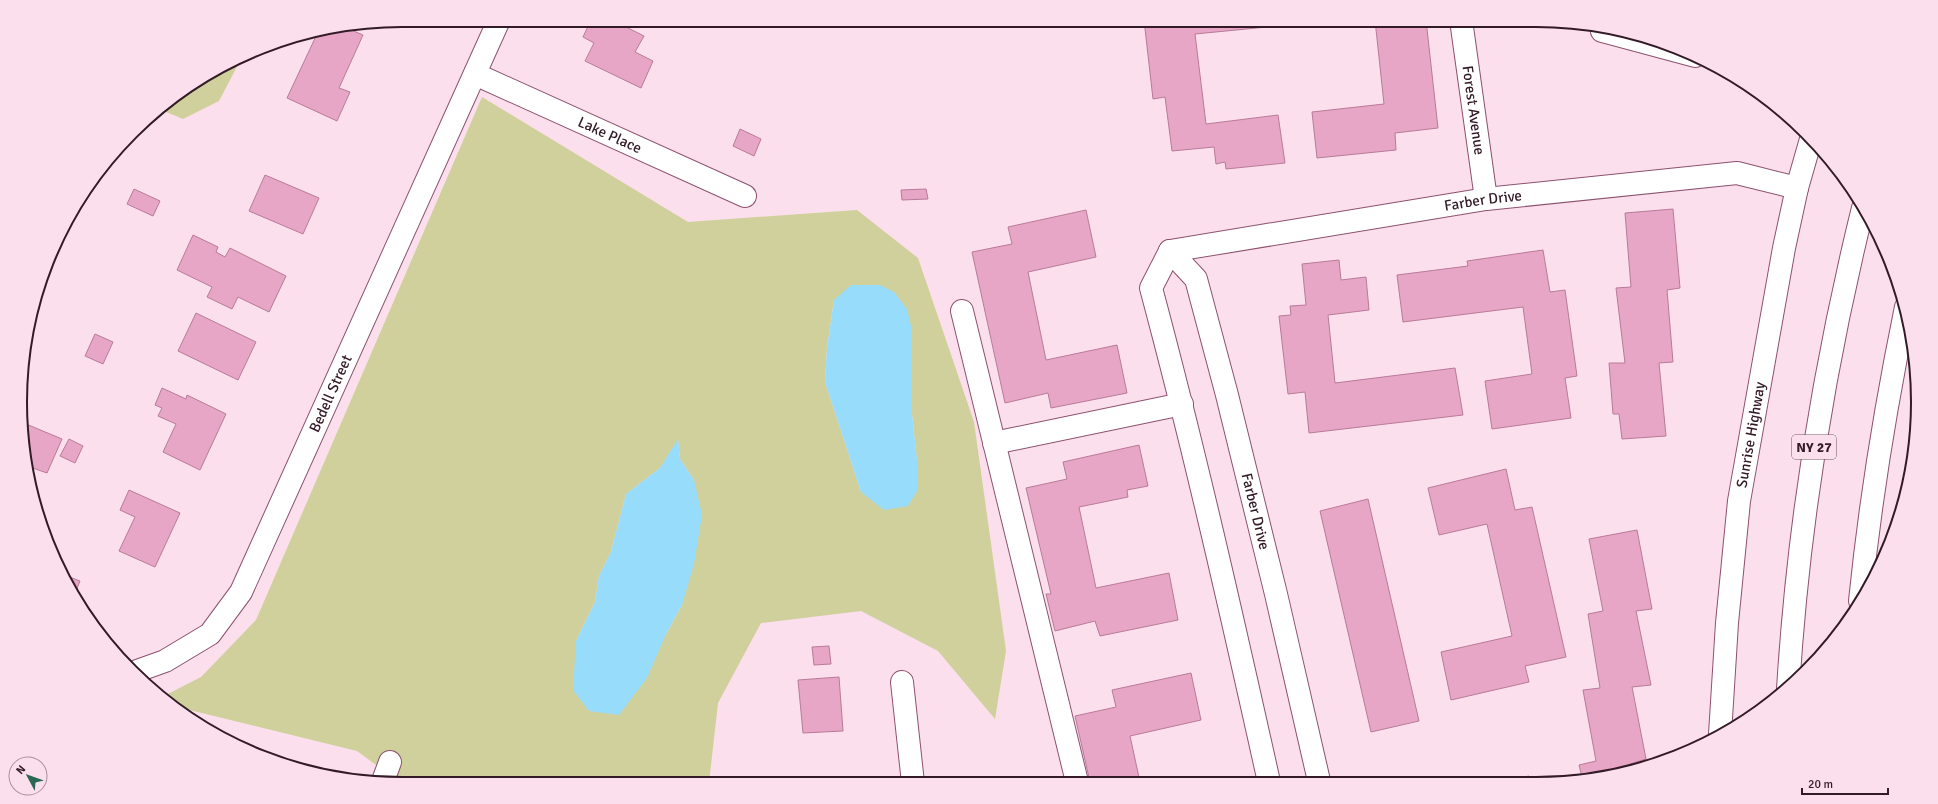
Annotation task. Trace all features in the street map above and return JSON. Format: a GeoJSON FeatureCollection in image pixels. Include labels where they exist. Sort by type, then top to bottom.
{"type":"FeatureCollection","features":[{"type":"Feature","properties":{"kind":"main road","name":"Bedell Street"},"geometry":{"type":"LineString","coordinates":[[139,669],[165,661],[210,634],[241,592],[496,27]]}},
{"type":"Feature","properties":{"kind":"main road","name":"Forest Avenue"},"geometry":{"type":"LineString","coordinates":[[1462,27],[1486,199]]}},
{"type":"Feature","properties":{"kind":"main road","name":"Lake Place"},"geometry":{"type":"LineString","coordinates":[[475,74],[745,196]]}},
{"type":"Feature","properties":{"kind":"main road","name":"Sunrise Highway"},"geometry":{"type":"LineString","coordinates":[[1720,729],[1727,623],[1739,501],[1770,315],[1797,188],[1809,146]]}},
{"type":"Feature","properties":{"kind":"main road","name":"Farber Drive"},"geometry":{"type":"LineString","coordinates":[[1170,251],[1486,199],[1737,173],[1797,188]]}},
{"type":"Feature","properties":{"kind":"main road","name":"NY 27"},"geometry":{"type":"LineString","coordinates":[[1789,679],[1795,596],[1815,442],[1842,299],[1861,216]]}},
{"type":"Feature","properties":{"kind":"main road","name":"Farber Drive"},"geometry":{"type":"LineString","coordinates":[[1170,251],[1196,279],[1227,395],[1276,594],[1318,777]]}},
{"type":"Feature","properties":{"kind":"main road"},"geometry":{"type":"LineString","coordinates":[[1170,251],[1150,288],[1182,404],[1268,777]]}},
{"type":"Feature","properties":{"kind":"main road"},"geometry":{"type":"LineString","coordinates":[[962,311],[1076,777]]}},
{"type":"Feature","properties":{"kind":"main road"},"geometry":{"type":"LineString","coordinates":[[1861,589],[1872,499],[1886,407],[1903,324]]}},
{"type":"Feature","properties":{"kind":"main road"},"geometry":{"type":"LineString","coordinates":[[994,443],[1182,404]]}},
{"type":"Feature","properties":{"kind":"main road"},"geometry":{"type":"LineString","coordinates":[[902,682],[911,777]]}},
{"type":"Feature","properties":{"kind":"green space"},"geometry":{"type":"Polygon","coordinates":[[[238,65],[219,101],[183,119],[165,112],[214,77],[238,65]]]}},
{"type":"Feature","properties":{"kind":"green space"},"geometry":{"type":"Polygon","coordinates":[[[482,97],[688,222],[857,210],[918,258],[974,422],[1006,651],[995,719],[938,651],[861,611],[761,623],[718,703],[710,777],[392,777],[357,751],[188,710],[167,694],[201,677],[256,620],[482,97]],[[834,300],[827,348],[825,382],[861,492],[917,461],[912,414],[912,330],[834,300]],[[678,440],[660,468],[626,494],[611,552],[599,576],[595,602],[576,641],[666,634],[682,605],[694,480],[680,459],[678,440]]]}},
{"type":"Feature","properties":{"kind":"water"},"geometry":{"type":"Polygon","coordinates":[[[851,285],[880,285],[894,292],[907,309],[912,330],[912,414],[917,461],[917,491],[908,506],[884,510],[861,492],[825,382],[827,348],[834,300],[851,285]]]}},
{"type":"Feature","properties":{"kind":"water"},"geometry":{"type":"Polygon","coordinates":[[[678,439],[680,459],[694,480],[702,515],[694,564],[682,605],[666,634],[647,678],[619,715],[589,711],[573,690],[576,641],[595,602],[599,576],[611,552],[626,494],[660,468],[678,439]]]}},
{"type":"Feature","properties":{"kind":"building"},"geometry":{"type":"Polygon","coordinates":[[[588,27],[626,27],[644,36],[635,52],[653,61],[641,88],[585,61],[594,43],[583,37],[588,27]]]}},
{"type":"Feature","properties":{"kind":"building"},"geometry":{"type":"Polygon","coordinates":[[[1145,27],[1267,27],[1195,34],[1206,124],[1278,115],[1285,163],[1226,169],[1225,162],[1216,164],[1214,147],[1172,151],[1165,97],[1153,99],[1145,27]]]}},
{"type":"Feature","properties":{"kind":"building"},"geometry":{"type":"Polygon","coordinates":[[[1376,27],[1427,27],[1438,128],[1395,133],[1396,150],[1317,158],[1312,112],[1384,104],[1376,27]]]}},
{"type":"Feature","properties":{"kind":"building"},"geometry":{"type":"Polygon","coordinates":[[[352,30],[363,35],[339,88],[350,92],[337,121],[287,98],[315,37],[352,30]]]}},
{"type":"Feature","properties":{"kind":"building"},"geometry":{"type":"Polygon","coordinates":[[[740,129],[761,139],[754,156],[733,146],[740,129]]]}},
{"type":"Feature","properties":{"kind":"building"},"geometry":{"type":"Polygon","coordinates":[[[265,175],[319,198],[303,234],[249,211],[265,175]]]}},
{"type":"Feature","properties":{"kind":"building"},"geometry":{"type":"Polygon","coordinates":[[[134,189],[160,201],[153,216],[127,204],[134,189]]]}},
{"type":"Feature","properties":{"kind":"building"},"geometry":{"type":"Polygon","coordinates":[[[926,189],[928,199],[902,200],[901,190],[926,189]]]}},
{"type":"Feature","properties":{"kind":"building"},"geometry":{"type":"Polygon","coordinates":[[[1673,209],[1680,288],[1667,290],[1673,362],[1659,363],[1666,436],[1622,439],[1619,414],[1613,414],[1609,363],[1625,363],[1616,288],[1631,287],[1625,213],[1673,209]]]}},
{"type":"Feature","properties":{"kind":"building"},"geometry":{"type":"Polygon","coordinates":[[[1086,210],[1096,257],[1028,272],[1046,360],[1117,345],[1127,393],[1051,408],[1048,393],[1005,403],[972,252],[1012,244],[1008,227],[1086,210]]]}},
{"type":"Feature","properties":{"kind":"building"},"geometry":{"type":"Polygon","coordinates":[[[193,235],[218,247],[216,252],[225,257],[230,248],[286,276],[269,312],[238,297],[232,309],[207,297],[212,287],[177,270],[193,235]]]}},
{"type":"Feature","properties":{"kind":"building"},"geometry":{"type":"Polygon","coordinates":[[[1543,250],[1550,292],[1565,290],[1577,376],[1565,378],[1571,418],[1492,429],[1485,381],[1532,374],[1523,307],[1403,322],[1397,275],[1468,266],[1467,261],[1543,250]]]}},
{"type":"Feature","properties":{"kind":"building"},"geometry":{"type":"Polygon","coordinates":[[[1339,260],[1341,280],[1366,277],[1369,310],[1328,315],[1335,383],[1455,368],[1463,415],[1309,433],[1305,392],[1288,394],[1279,316],[1291,315],[1290,306],[1306,305],[1302,264],[1339,260]]]}},
{"type":"Feature","properties":{"kind":"building"},"geometry":{"type":"Polygon","coordinates":[[[196,313],[256,342],[238,380],[178,351],[196,313]]]}},
{"type":"Feature","properties":{"kind":"building"},"geometry":{"type":"Polygon","coordinates":[[[95,334],[113,342],[103,364],[85,356],[95,334]]]}},
{"type":"Feature","properties":{"kind":"building"},"geometry":{"type":"Polygon","coordinates":[[[162,388],[186,399],[187,395],[226,414],[200,470],[163,452],[176,424],[158,416],[162,408],[155,405],[162,388]]]}},
{"type":"Feature","properties":{"kind":"building"},"geometry":{"type":"Polygon","coordinates":[[[28,425],[62,439],[47,473],[33,468],[28,425]]]}},
{"type":"Feature","properties":{"kind":"building"},"geometry":{"type":"Polygon","coordinates":[[[69,439],[83,446],[75,463],[60,456],[69,439]]]}},
{"type":"Feature","properties":{"kind":"building"},"geometry":{"type":"Polygon","coordinates":[[[1139,445],[1148,486],[1127,490],[1128,497],[1079,507],[1096,588],[1169,573],[1178,620],[1100,636],[1095,621],[1055,631],[1046,594],[1051,594],[1026,488],[1067,479],[1063,462],[1139,445]]]}},
{"type":"Feature","properties":{"kind":"building"},"geometry":{"type":"Polygon","coordinates":[[[1506,469],[1515,510],[1532,507],[1566,657],[1525,666],[1529,682],[1451,700],[1441,652],[1512,636],[1487,524],[1439,535],[1428,488],[1506,469]]]}},
{"type":"Feature","properties":{"kind":"building"},"geometry":{"type":"Polygon","coordinates":[[[129,490],[180,513],[155,567],[119,551],[135,517],[120,510],[129,490]]]}},
{"type":"Feature","properties":{"kind":"building"},"geometry":{"type":"Polygon","coordinates":[[[1368,499],[1419,721],[1371,732],[1320,511],[1368,499]]]}},
{"type":"Feature","properties":{"kind":"building"},"geometry":{"type":"Polygon","coordinates":[[[1637,530],[1652,609],[1636,611],[1651,685],[1632,687],[1646,759],[1609,770],[1581,774],[1579,765],[1596,761],[1583,690],[1600,688],[1588,614],[1603,611],[1589,539],[1637,530]]]}},
{"type":"Feature","properties":{"kind":"building"},"geometry":{"type":"Polygon","coordinates":[[[71,578],[80,581],[77,589],[71,578]]]}},
{"type":"Feature","properties":{"kind":"building"},"geometry":{"type":"Polygon","coordinates":[[[829,646],[831,664],[814,665],[812,647],[829,646]]]}},
{"type":"Feature","properties":{"kind":"building"},"geometry":{"type":"Polygon","coordinates":[[[1191,673],[1201,720],[1130,736],[1139,777],[1089,777],[1075,716],[1116,707],[1112,690],[1191,673]]]}},
{"type":"Feature","properties":{"kind":"building"},"geometry":{"type":"Polygon","coordinates":[[[839,677],[843,731],[803,733],[798,680],[839,677]]]}}]}
